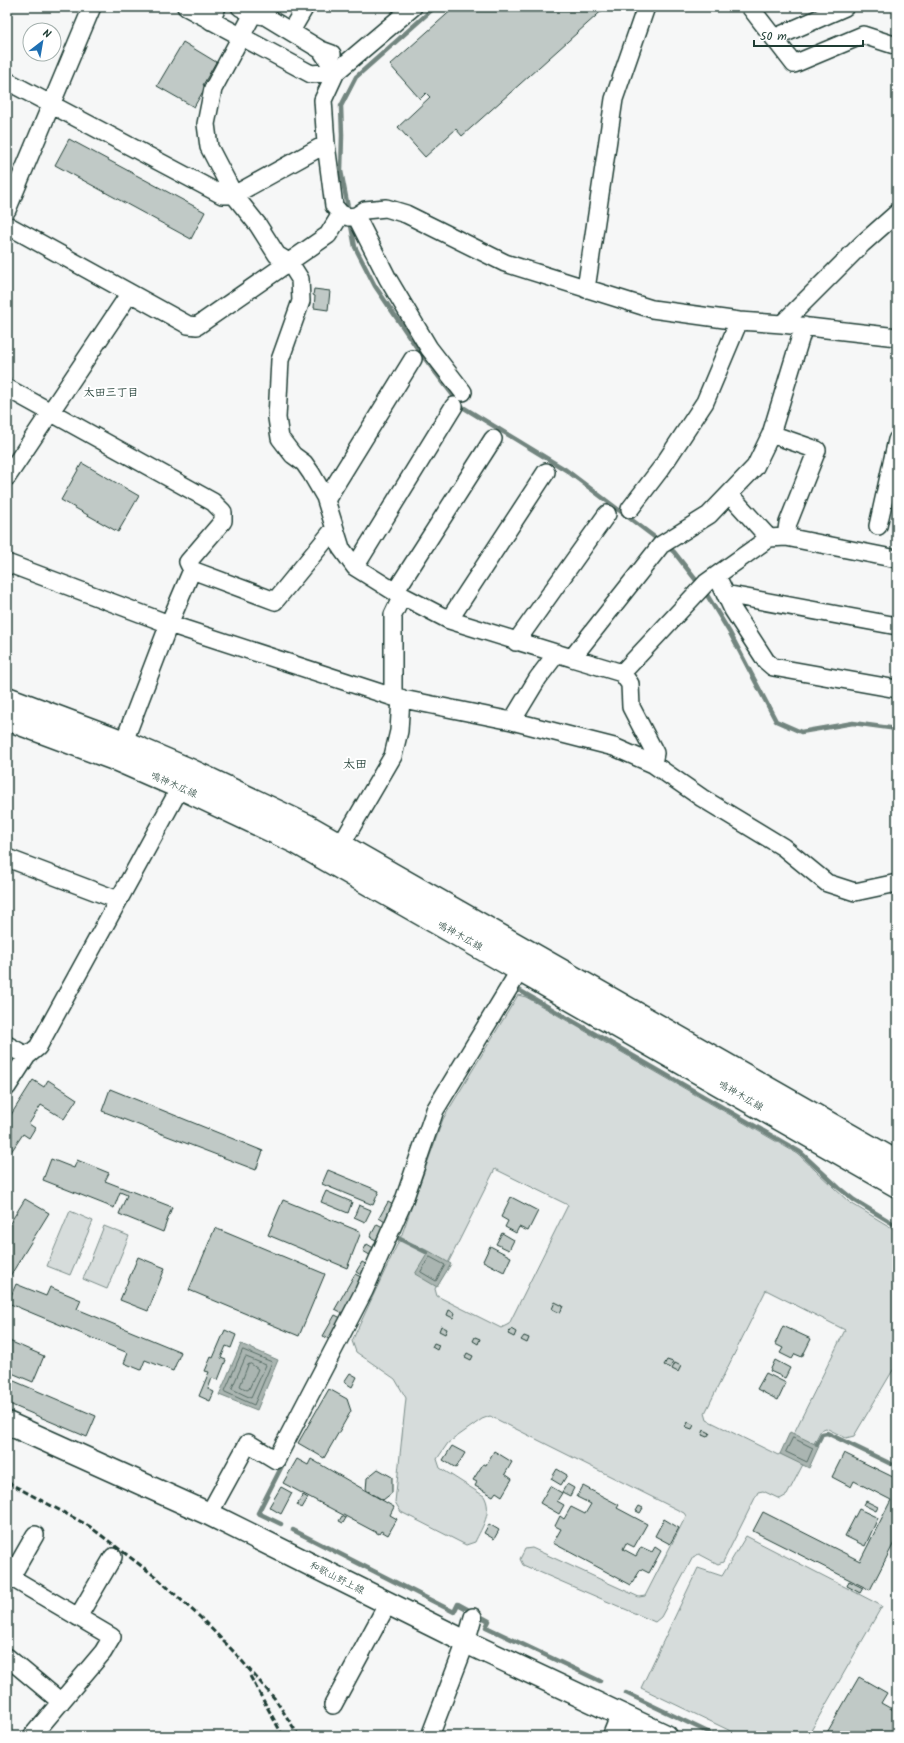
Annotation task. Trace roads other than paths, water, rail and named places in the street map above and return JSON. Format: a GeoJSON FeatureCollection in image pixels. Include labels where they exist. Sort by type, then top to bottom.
{"type":"FeatureCollection","features":[{"type":"Feature","properties":{"kind":"main road","name":"鳴神木広線"},"geometry":{"type":"LineString","coordinates":[[7,698],[185,779],[308,826],[341,845],[525,961],[897,1186]]}},
{"type":"Feature","properties":{"kind":"main road","name":"鳴神木広線"},"geometry":{"type":"LineString","coordinates":[[7,719],[121,751]]}},
{"type":"Feature","properties":{"kind":"main road","name":"鳴神木広線"},"geometry":{"type":"LineString","coordinates":[[185,779],[295,842],[525,961],[897,1162]]}},
{"type":"Feature","properties":{"kind":"main road","name":"和歌山野上線"},"geometry":{"type":"LineString","coordinates":[[7,1423],[209,1514],[466,1642],[666,1736]]}},
{"type":"Feature","properties":{"kind":"main road"},"geometry":{"type":"LineString","coordinates":[[614,1736],[622,1716]]}},
{"type":"Feature","properties":{"kind":"street"},"geometry":{"type":"LineString","coordinates":[[7,210],[92,7]]}},
{"type":"Feature","properties":{"kind":"street"},"geometry":{"type":"LineString","coordinates":[[186,7],[214,14],[241,37],[311,74],[336,72]]}},
{"type":"Feature","properties":{"kind":"street"},"geometry":{"type":"LineString","coordinates":[[291,31],[305,7]]}},
{"type":"Feature","properties":{"kind":"street"},"geometry":{"type":"LineString","coordinates":[[322,100],[336,72],[413,7]]}},
{"type":"Feature","properties":{"kind":"street"},"geometry":{"type":"LineString","coordinates":[[586,289],[614,98],[646,7]]}},
{"type":"Feature","properties":{"kind":"street"},"geometry":{"type":"LineString","coordinates":[[750,7],[794,64],[863,35],[897,46]]}},
{"type":"Feature","properties":{"kind":"street"},"geometry":{"type":"LineString","coordinates":[[774,38],[844,7]]}},
{"type":"Feature","properties":{"kind":"street"},"geometry":{"type":"LineString","coordinates":[[358,54],[338,56],[321,50],[265,16],[246,10],[241,37],[213,89],[206,124],[209,147],[234,195],[258,225],[277,255],[290,263],[300,279],[301,301],[280,360],[277,418],[280,438],[293,455],[304,463],[326,500],[341,548],[355,568],[399,594],[449,620],[516,642],[622,673],[630,684],[631,707],[655,753],[653,764]]}},
{"type":"Feature","properties":{"kind":"street"},"geometry":{"type":"LineString","coordinates":[[321,50],[336,72]]}},
{"type":"Feature","properties":{"kind":"street"},"geometry":{"type":"LineString","coordinates":[[311,74],[322,100],[334,206],[349,215],[459,399],[355,568]]}},
{"type":"Feature","properties":{"kind":"street"},"geometry":{"type":"LineString","coordinates":[[7,81],[222,195],[234,195],[326,144]]}},
{"type":"Feature","properties":{"kind":"street"},"geometry":{"type":"LineString","coordinates":[[7,225],[188,325],[197,326],[290,263],[328,235],[349,215],[365,210],[386,208],[406,214],[505,263],[652,309],[740,321],[804,326],[897,337]]}},
{"type":"Feature","properties":{"kind":"street"},"geometry":{"type":"LineString","coordinates":[[782,324],[897,213]]}},
{"type":"Feature","properties":{"kind":"street"},"geometry":{"type":"LineString","coordinates":[[7,477],[130,293]]}},
{"type":"Feature","properties":{"kind":"street"},"geometry":{"type":"LineString","coordinates":[[630,509],[662,467],[705,402],[740,321]]}},
{"type":"Feature","properties":{"kind":"street"},"geometry":{"type":"LineString","coordinates":[[512,720],[538,678],[565,656],[661,545],[709,515],[755,467],[771,434],[804,326]]}},
{"type":"Feature","properties":{"kind":"street"},"geometry":{"type":"LineString","coordinates":[[326,500],[413,359]]}},
{"type":"Feature","properties":{"kind":"street"},"geometry":{"type":"LineString","coordinates":[[7,388],[213,502],[223,512],[223,521],[188,562],[192,570],[275,601],[334,529]]}},
{"type":"Feature","properties":{"kind":"street"},"geometry":{"type":"LineString","coordinates":[[771,434],[818,450],[788,523],[786,537]]}},
{"type":"Feature","properties":{"kind":"street"},"geometry":{"type":"LineString","coordinates":[[341,845],[394,756],[400,731],[393,615],[399,594],[493,439]]}},
{"type":"Feature","properties":{"kind":"street"},"geometry":{"type":"LineString","coordinates":[[878,526],[897,440]]}},
{"type":"Feature","properties":{"kind":"street"},"geometry":{"type":"LineString","coordinates":[[449,620],[546,472]]}},
{"type":"Feature","properties":{"kind":"street"},"geometry":{"type":"LineString","coordinates":[[729,494],[769,538]]}},
{"type":"Feature","properties":{"kind":"street"},"geometry":{"type":"LineString","coordinates":[[516,642],[607,514]]}},
{"type":"Feature","properties":{"kind":"street"},"geometry":{"type":"LineString","coordinates":[[622,673],[706,583],[769,538],[786,537],[897,559]]}},
{"type":"Feature","properties":{"kind":"street"},"geometry":{"type":"LineString","coordinates":[[7,563],[169,624],[397,698],[512,720],[614,747],[653,764],[702,798],[783,847],[827,883],[855,892],[897,883]]}},
{"type":"Feature","properties":{"kind":"street"},"geometry":{"type":"LineString","coordinates":[[121,751],[169,624],[192,570]]}},
{"type":"Feature","properties":{"kind":"street"},"geometry":{"type":"LineString","coordinates":[[717,576],[733,610],[766,661],[773,667],[897,689]]}},
{"type":"Feature","properties":{"kind":"street"},"geometry":{"type":"LineString","coordinates":[[725,594],[897,626]]}},
{"type":"Feature","properties":{"kind":"street"},"geometry":{"type":"LineString","coordinates":[[7,1087],[27,1056],[38,1047],[185,779]]}},
{"type":"Feature","properties":{"kind":"street"},"geometry":{"type":"LineString","coordinates":[[7,858],[118,900]]}},
{"type":"Feature","properties":{"kind":"street"},"geometry":{"type":"LineString","coordinates":[[209,1514],[248,1443],[276,1460],[364,1291],[404,1200],[435,1110],[525,961]]}},
{"type":"Feature","properties":{"kind":"street"},"geometry":{"type":"LineString","coordinates":[[7,1045],[27,1056]]}},
{"type":"Feature","properties":{"kind":"street"},"geometry":{"type":"LineString","coordinates":[[32,1736],[104,1652],[112,1637],[9,1576],[35,1535]]}},
{"type":"Feature","properties":{"kind":"street"},"geometry":{"type":"LineString","coordinates":[[78,1617],[113,1557]]}},
{"type":"Feature","properties":{"kind":"street"},"geometry":{"type":"LineString","coordinates":[[333,1705],[388,1603]]}},
{"type":"Feature","properties":{"kind":"street"},"geometry":{"type":"LineString","coordinates":[[430,1736],[466,1642],[473,1617]]}},
{"type":"Feature","properties":{"kind":"street"},"geometry":{"type":"LineString","coordinates":[[7,1657],[61,1702]]}},
{"type":"Feature","properties":{"kind":"water"},"geometry":{"type":"Polygon","coordinates":[[[429,1251],[451,1264],[437,1287],[415,1274],[429,1251]]]}},
{"type":"Feature","properties":{"kind":"water"},"geometry":{"type":"Polygon","coordinates":[[[241,1344],[278,1360],[257,1410],[219,1395],[241,1344]]]}},
{"type":"Feature","properties":{"kind":"water"},"geometry":{"type":"Polygon","coordinates":[[[790,1432],[819,1446],[809,1468],[780,1454],[790,1432]]]}},
{"type":"Feature","properties":{"kind":"waterway"},"geometry":{"type":"LineString","coordinates":[[349,213],[341,171],[341,106],[356,77],[435,7]]}},
{"type":"Feature","properties":{"kind":"waterway"},"geometry":{"type":"LineString","coordinates":[[350,220],[355,247],[375,286],[419,351],[461,406],[566,470],[661,542]]}},
{"type":"Feature","properties":{"kind":"waterway"},"geometry":{"type":"LineString","coordinates":[[667,546],[674,552],[699,584]]}},
{"type":"Feature","properties":{"kind":"waterway"},"geometry":{"type":"LineString","coordinates":[[704,590],[730,633],[776,721],[801,732],[853,723],[897,729]]}},
{"type":"Feature","properties":{"kind":"waterway"},"geometry":{"type":"LineString","coordinates":[[515,992],[517,989],[800,1152],[854,1200],[897,1226]]}},
{"type":"Feature","properties":{"kind":"waterway"},"geometry":{"type":"LineString","coordinates":[[394,1242],[396,1237],[426,1252]]}},
{"type":"Feature","properties":{"kind":"waterway"},"geometry":{"type":"LineString","coordinates":[[817,1444],[822,1434],[827,1433],[891,1464]]}},
{"type":"Feature","properties":{"kind":"waterway"},"geometry":{"type":"LineString","coordinates":[[281,1524],[258,1513],[285,1460]]}},
{"type":"Feature","properties":{"kind":"waterway"},"geometry":{"type":"LineString","coordinates":[[293,1530],[454,1612],[458,1604],[489,1621],[486,1627],[600,1681]]}},
{"type":"Feature","properties":{"kind":"waterway"},"geometry":{"type":"LineString","coordinates":[[626,1693],[716,1736]]}},
{"type":"Feature","properties":{"kind":"railway"},"geometry":{"type":"LineString","coordinates":[[7,1482],[89,1526],[156,1577],[201,1618],[235,1653],[275,1699],[299,1736]]}},
{"type":"Feature","properties":{"kind":"railway"},"geometry":{"type":"LineString","coordinates":[[250,1676],[283,1736]]}},
{"type":"Feature","properties":{"kind":"district","name":"太田三丁目"},"geometry":{"type":"Point","coordinates":[111,393]}},
{"type":"Feature","properties":{"kind":"district","name":"太田"},"geometry":{"type":"Point","coordinates":[355,764]}}]}
